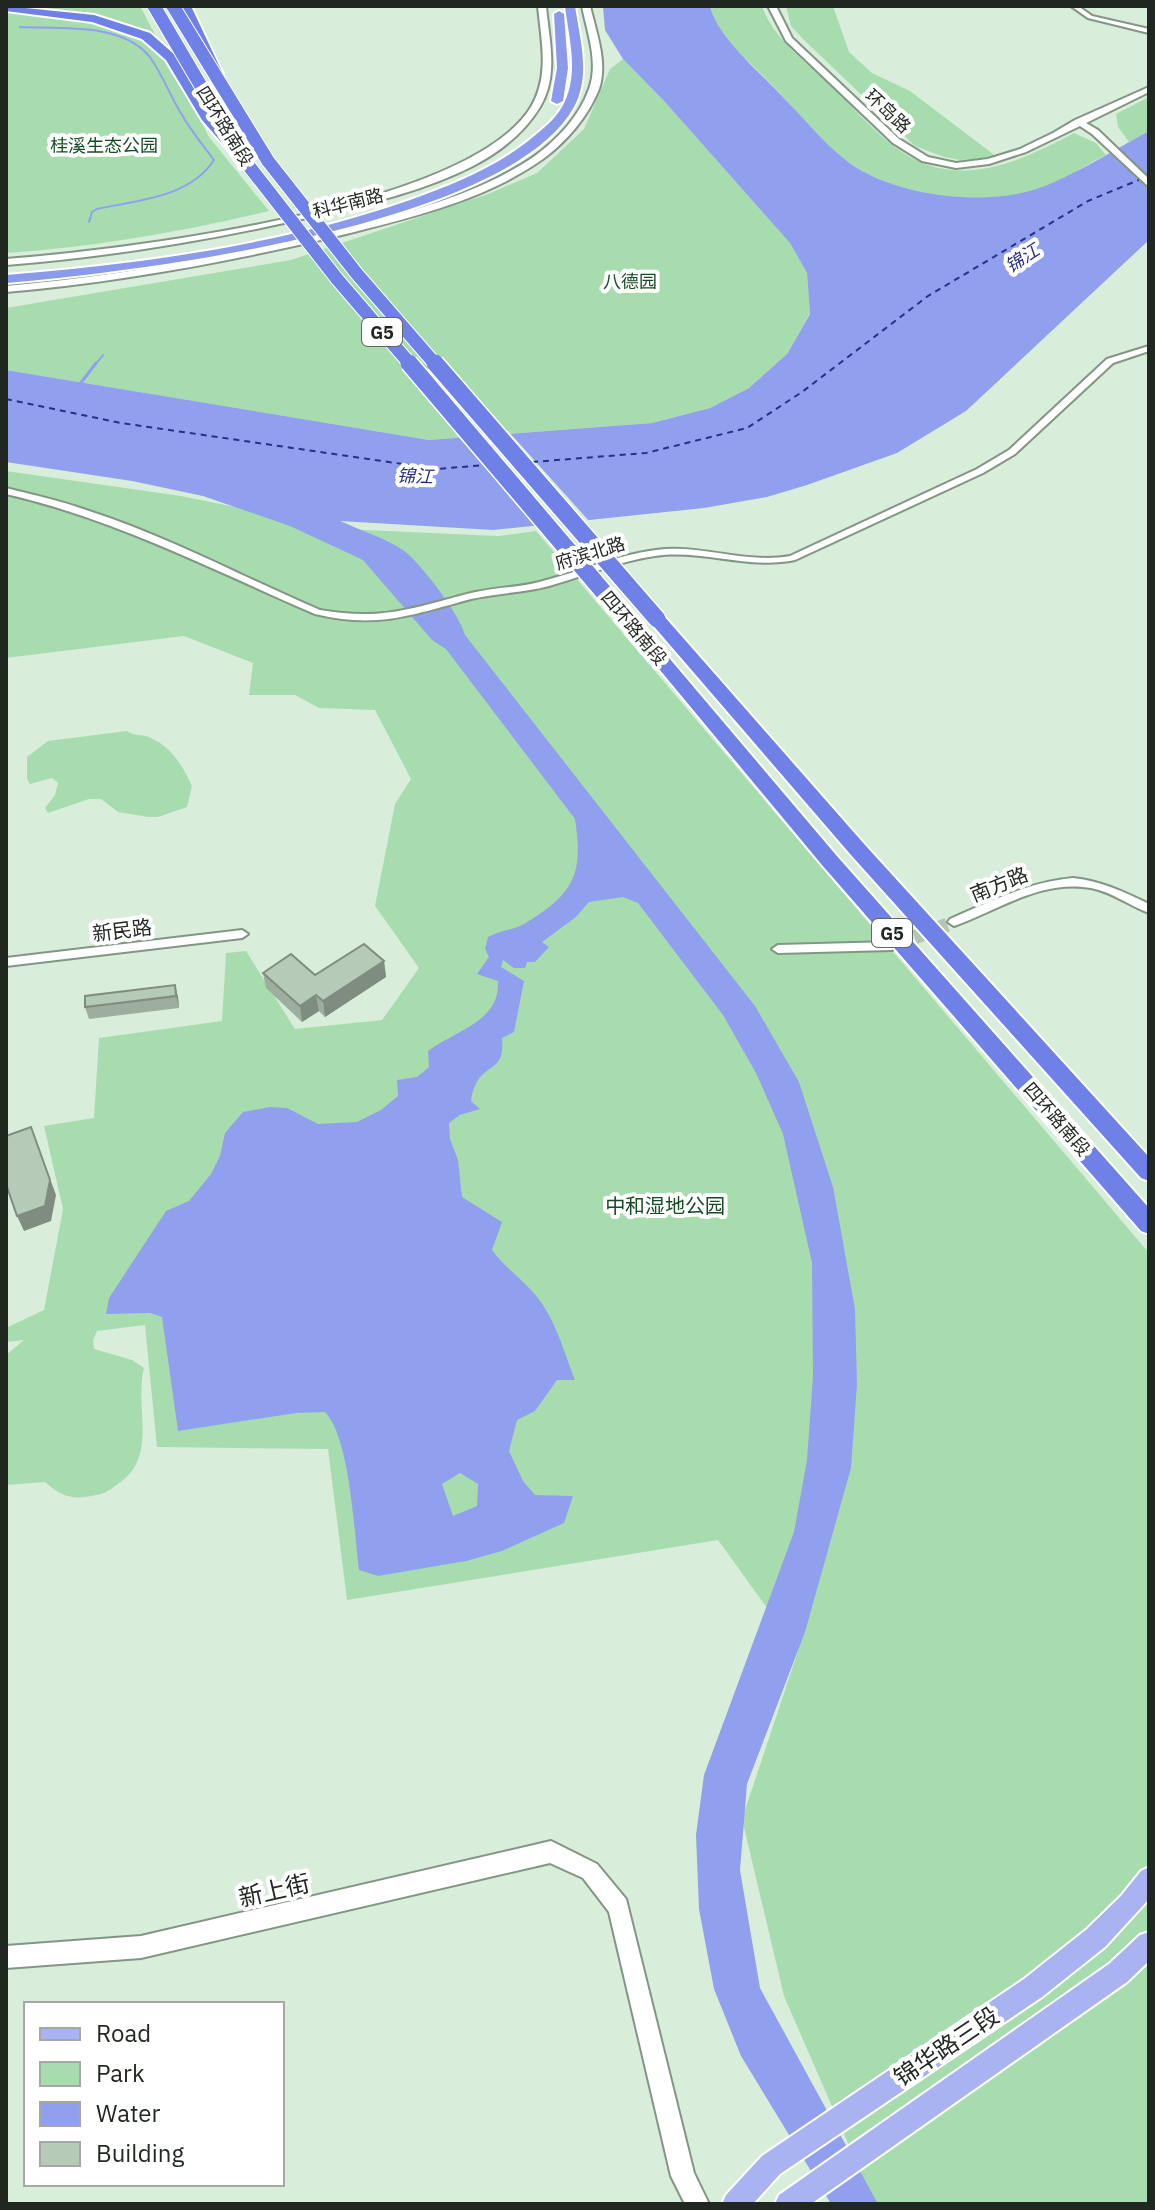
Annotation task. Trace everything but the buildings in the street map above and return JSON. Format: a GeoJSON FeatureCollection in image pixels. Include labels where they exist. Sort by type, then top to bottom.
{"type":"FeatureCollection","features":[{"type":"Feature","properties":{"kind":"highway"},"geometry":{"type":"LineString","coordinates":[[6,7],[58,6]]}},
{"type":"Feature","properties":{"kind":"highway","name":"四环路南段"},"geometry":{"type":"LineString","coordinates":[[154,6],[245,161],[337,279],[829,860],[1149,1224]]}},
{"type":"Feature","properties":{"kind":"highway","name":"四环路南段"},"geometry":{"type":"LineString","coordinates":[[173,6],[268,161],[357,274],[858,850],[1149,1172]]}},
{"type":"Feature","properties":{"kind":"highway"},"geometry":{"type":"LineString","coordinates":[[185,6],[227,97]]}},
{"type":"Feature","properties":{"kind":"highway","name":"科华南路"},"geometry":{"type":"LineString","coordinates":[[6,270],[100,263],[203,246],[399,200],[478,170],[532,134],[548,115],[562,83],[558,6]]}},
{"type":"Feature","properties":{"kind":"highway","name":"科华南路"},"geometry":{"type":"LineString","coordinates":[[6,279],[102,271],[210,253],[404,207],[489,173],[539,141],[558,121],[571,98],[580,60],[570,6]]}},
{"type":"Feature","properties":{"kind":"highway"},"geometry":{"type":"LineString","coordinates":[[32,8],[94,19],[146,36],[171,58],[207,117],[245,161]]}},
{"type":"Feature","properties":{"kind":"main road"},"geometry":{"type":"LineString","coordinates":[[544,6],[557,52],[563,61]]}},
{"type":"Feature","properties":{"kind":"main road"},"geometry":{"type":"LineString","coordinates":[[6,262],[54,259],[201,239],[356,204],[423,184],[467,164],[495,149],[519,130],[538,104],[550,61],[544,6]]}},
{"type":"Feature","properties":{"kind":"main road"},"geometry":{"type":"LineString","coordinates":[[580,6],[580,60]]}},
{"type":"Feature","properties":{"kind":"main road"},"geometry":{"type":"LineString","coordinates":[[6,289],[166,270],[221,260],[458,199],[499,181],[552,147],[574,125],[595,86],[598,71],[586,6]]}},
{"type":"Feature","properties":{"kind":"main road"},"geometry":{"type":"LineString","coordinates":[[346,230],[404,207]]}},
{"type":"Feature","properties":{"kind":"main road"},"geometry":{"type":"LineString","coordinates":[[54,259],[100,263]]}},
{"type":"Feature","properties":{"kind":"main road","name":"新上街"},"geometry":{"type":"LineString","coordinates":[[6,1957],[141,1947],[551,1852],[590,1871],[618,1907],[683,2176],[697,2204]]}},
{"type":"Feature","properties":{"kind":"main road","name":"锦华路三段"},"geometry":{"type":"LineString","coordinates":[[735,2204],[771,2165],[1033,1988],[1096,1938],[1130,1905],[1149,1879]]}},
{"type":"Feature","properties":{"kind":"main road","name":"锦华路三段"},"geometry":{"type":"LineString","coordinates":[[788,2204],[1118,1973],[1149,1944]]}},
{"type":"Feature","properties":{"kind":"street","name":"环岛路"},"geometry":{"type":"LineString","coordinates":[[772,6],[789,39],[907,151],[920,157],[953,164],[997,162],[1149,89]]}},
{"type":"Feature","properties":{"kind":"street"},"geometry":{"type":"LineString","coordinates":[[1074,6],[1090,17],[1149,31]]}},
{"type":"Feature","properties":{"kind":"street"},"geometry":{"type":"LineString","coordinates":[[1082,120],[1149,173]]}},
{"type":"Feature","properties":{"kind":"street"},"geometry":{"type":"LineString","coordinates":[[1106,137],[1149,184]]}},
{"type":"Feature","properties":{"kind":"street","name":"府滨北路"},"geometry":{"type":"LineString","coordinates":[[6,491],[44,498],[109,520],[318,612],[371,620],[404,616],[495,590],[529,588],[610,562],[654,553],[695,551],[764,562],[792,558],[980,471],[1012,452],[1110,361],[1149,348]]}},
{"type":"Feature","properties":{"kind":"street","name":"南方路"},"geometry":{"type":"LineString","coordinates":[[954,922],[1034,887],[1064,882],[1094,884],[1149,909]]}},
{"type":"Feature","properties":{"kind":"street","name":"新民路"},"geometry":{"type":"LineString","coordinates":[[6,962],[242,934]]}},
{"type":"Feature","properties":{"kind":"street"},"geometry":{"type":"LineString","coordinates":[[778,949],[892,946]]}},
{"type":"Feature","properties":{"kind":"green space","name":"桂溪生态公园"},"geometry":{"type":"Polygon","coordinates":[[[6,6],[140,6],[209,137],[269,211],[139,238],[6,253],[6,6]]]}},
{"type":"Feature","properties":{"kind":"green space"},"geometry":{"type":"Polygon","coordinates":[[[710,6],[762,6],[767,18],[791,48],[878,133],[919,161],[941,168],[986,168],[1031,154],[1074,133],[1096,143],[1106,155],[1052,184],[1002,197],[944,196],[887,182],[862,171],[824,140],[737,50],[720,28],[710,6]]]}},
{"type":"Feature","properties":{"kind":"green space"},"geometry":{"type":"Polygon","coordinates":[[[786,6],[833,6],[849,52],[872,73],[910,91],[997,157],[960,160],[915,146],[791,26],[786,6]]]}},
{"type":"Feature","properties":{"kind":"green space","name":"八德园"},"geometry":{"type":"Polygon","coordinates":[[[623,59],[790,243],[807,273],[810,313],[787,354],[749,388],[710,408],[652,423],[429,440],[6,370],[6,308],[291,260],[488,194],[537,173],[584,129],[610,69],[623,59]]]}},
{"type":"Feature","properties":{"kind":"green space"},"geometry":{"type":"Polygon","coordinates":[[[1149,97],[1149,131],[1129,142],[1118,127],[1116,114],[1149,97]]]}},
{"type":"Feature","properties":{"kind":"green space","name":"中和湿地公园"},"geometry":{"type":"Polygon","coordinates":[[[6,471],[181,496],[343,529],[498,536],[536,531],[1149,1253],[1149,2204],[862,2204],[871,2196],[784,1996],[742,1819],[798,1651],[718,1540],[347,1600],[328,1449],[157,1447],[145,1325],[97,1331],[93,1340],[94,1349],[132,1360],[144,1368],[142,1446],[130,1473],[105,1492],[81,1497],[63,1494],[45,1482],[6,1485],[6,1355],[24,1340],[6,1342],[6,1328],[44,1310],[63,1209],[44,1126],[94,1118],[99,1038],[222,1021],[226,953],[246,951],[295,1029],[382,1020],[419,968],[375,906],[395,804],[411,779],[375,710],[319,708],[295,695],[249,695],[253,663],[184,636],[6,658],[6,471]]]}},
{"type":"Feature","properties":{"kind":"green space"},"geometry":{"type":"Polygon","coordinates":[[[127,731],[158,742],[176,758],[192,786],[187,807],[158,817],[148,817],[118,812],[101,799],[89,799],[48,813],[45,808],[55,795],[58,783],[52,778],[30,784],[27,779],[27,757],[48,741],[127,731]]]}},
{"type":"Feature","properties":{"kind":"water","name":"锦江"},"geometry":{"type":"Polygon","coordinates":[[[603,6],[710,6],[730,42],[842,157],[862,171],[887,182],[944,196],[1002,196],[1029,191],[1076,171],[1149,131],[1149,240],[966,411],[897,453],[767,497],[704,508],[493,530],[340,521],[395,545],[419,566],[448,602],[465,635],[755,1006],[799,1082],[833,1187],[855,1309],[857,1384],[851,1468],[805,1632],[747,1784],[740,1870],[760,1988],[878,2204],[831,2204],[741,2056],[714,1989],[699,1909],[696,1835],[704,1775],[794,1532],[807,1460],[813,1376],[812,1263],[783,1134],[756,1073],[723,1015],[638,903],[623,897],[589,902],[576,917],[542,942],[549,947],[535,962],[527,962],[525,968],[514,968],[503,960],[501,967],[524,981],[514,1032],[502,1038],[500,1059],[479,1078],[475,1087],[471,1101],[480,1109],[460,1115],[449,1123],[450,1139],[458,1160],[462,1197],[502,1222],[492,1250],[546,1310],[575,1380],[557,1380],[535,1411],[517,1420],[509,1451],[523,1481],[535,1495],[573,1496],[564,1523],[502,1551],[466,1561],[378,1576],[359,1570],[345,1463],[340,1442],[325,1412],[296,1413],[178,1431],[162,1317],[150,1313],[106,1314],[109,1298],[166,1211],[189,1201],[211,1174],[220,1156],[225,1133],[243,1112],[270,1107],[287,1108],[318,1124],[357,1122],[381,1110],[398,1096],[397,1080],[417,1077],[429,1067],[428,1051],[484,1016],[497,995],[498,981],[477,974],[489,957],[485,949],[488,937],[524,924],[564,893],[576,869],[575,819],[446,649],[432,640],[363,560],[290,526],[203,496],[132,481],[6,462],[6,370],[429,440],[652,423],[710,408],[749,388],[787,354],[810,314],[807,273],[790,243],[623,59],[605,30],[603,6]],[[460,1473],[442,1484],[453,1516],[477,1506],[478,1484],[460,1473]]]}},
{"type":"Feature","properties":{"kind":"pier"},"geometry":{"type":"Polygon","coordinates":[[[508,431],[590,522],[539,528],[456,434],[508,431]]]}},
{"type":"Feature","properties":{"kind":"waterway"},"geometry":{"type":"LineString","coordinates":[[20,27],[106,32],[137,45],[154,63],[186,121],[214,160],[203,173],[177,190],[97,209],[92,212],[89,222]]}},
{"type":"Feature","properties":{"kind":"waterway"},"geometry":{"type":"LineString","coordinates":[[95,365],[103,355]]}},
{"type":"Feature","properties":{"kind":"waterway"},"geometry":{"type":"LineString","coordinates":[[80,384],[96,363]]}},
{"type":"Feature","properties":{"kind":"ferry route"},"geometry":{"type":"LineString","coordinates":[[532,462],[646,453],[747,428],[802,392],[928,296],[1088,201],[1141,179]]}},
{"type":"Feature","properties":{"kind":"ferry route"},"geometry":{"type":"LineString","coordinates":[[6,399],[121,423],[437,469],[486,465]]}},
{"type":"Feature","properties":{"kind":"tunnel"},"geometry":{"type":"LineString","coordinates":[[895,945],[954,922]]}}]}
